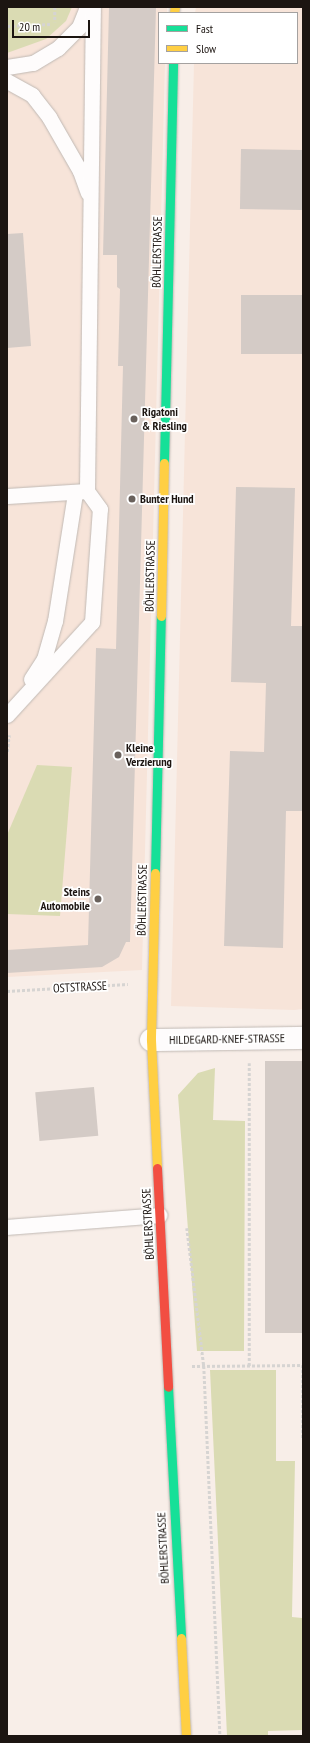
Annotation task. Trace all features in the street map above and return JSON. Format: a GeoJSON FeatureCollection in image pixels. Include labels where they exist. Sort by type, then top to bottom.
{"type":"FeatureCollection","features":[{"type":"Feature","properties":{"kind":"street","name":"BÖHLERSTRASSE"},"geometry":{"type":"LineString","coordinates":[[173,64],[151,1040],[186,1736]]}},
{"type":"Feature","properties":{"kind":"street","name":"HILDEGARD-KNEF-STRASSE"},"geometry":{"type":"LineString","coordinates":[[151,1040],[303,1038]]}},
{"type":"Feature","properties":{"kind":"lane"},"geometry":{"type":"LineString","coordinates":[[7,67],[33,63],[58,48],[80,27],[87,7]]}},
{"type":"Feature","properties":{"kind":"lane"},"geometry":{"type":"LineString","coordinates":[[9,714],[44,659],[55,622],[81,492],[91,201],[93,7]]}},
{"type":"Feature","properties":{"kind":"lane"},"geometry":{"type":"LineString","coordinates":[[7,81],[32,95],[49,117],[80,171],[91,201]]}},
{"type":"Feature","properties":{"kind":"lane"},"geometry":{"type":"LineString","coordinates":[[7,496],[81,492],[100,509],[92,622],[9,714]]}},
{"type":"Feature","properties":{"kind":"lane"},"geometry":{"type":"LineString","coordinates":[[7,1227],[160,1215]]}},
{"type":"Feature","properties":{"kind":"path"},"geometry":{"type":"LineString","coordinates":[[7,26],[55,24],[54,7]]}},
{"type":"Feature","properties":{"kind":"path","name":"OSTSTRASSE"},"geometry":{"type":"LineString","coordinates":[[7,991],[152,983]]}},
{"type":"Feature","properties":{"kind":"path"},"geometry":{"type":"LineString","coordinates":[[249,1366],[250,1039]]}},
{"type":"Feature","properties":{"kind":"path"},"geometry":{"type":"LineString","coordinates":[[186,1219],[204,1366],[220,1736]]}},
{"type":"Feature","properties":{"kind":"path"},"geometry":{"type":"LineString","coordinates":[[167,1366],[303,1365],[303,1439]]}},
{"type":"Feature","properties":{"kind":"shaded area"},"geometry":{"type":"Polygon","coordinates":[[[7,7],[167,7],[167,12],[158,12],[158,64],[165,64],[142,970],[7,977],[7,7]]]}},
{"type":"Feature","properties":{"kind":"shaded area"},"geometry":{"type":"Polygon","coordinates":[[[196,7],[303,7],[303,1009],[294,1010],[171,1006],[194,64],[298,64],[298,12],[195,12],[196,7]]]}},
{"type":"Feature","properties":{"kind":"green space"},"geometry":{"type":"Polygon","coordinates":[[[7,7],[72,7],[66,21],[46,39],[7,53],[7,7]]]}},
{"type":"Feature","properties":{"kind":"green space"},"geometry":{"type":"Polygon","coordinates":[[[37,765],[72,767],[60,916],[7,914],[7,835],[37,765]]]}},
{"type":"Feature","properties":{"kind":"green space"},"geometry":{"type":"Polygon","coordinates":[[[215,1068],[213,1120],[245,1121],[244,1351],[197,1351],[178,1095],[198,1073],[215,1068]]]}},
{"type":"Feature","properties":{"kind":"green space"},"geometry":{"type":"Polygon","coordinates":[[[210,1370],[276,1370],[276,1461],[295,1461],[292,1617],[302,1618],[302,1730],[268,1731],[268,1736],[227,1736],[210,1370]]]}},
{"type":"Feature","properties":{"kind":"building"},"geometry":{"type":"Polygon","coordinates":[[[109,7],[156,7],[130,942],[126,942],[119,957],[102,967],[7,973],[7,950],[88,945],[96,648],[116,649],[123,366],[118,366],[120,289],[117,287],[117,255],[103,255],[109,7]]]}},
{"type":"Feature","properties":{"kind":"building"},"geometry":{"type":"Polygon","coordinates":[[[241,149],[303,150],[302,210],[240,209],[241,149]]]}},
{"type":"Feature","properties":{"kind":"building"},"geometry":{"type":"Polygon","coordinates":[[[23,233],[31,346],[7,348],[7,234],[23,233]]]}},
{"type":"Feature","properties":{"kind":"building"},"geometry":{"type":"Polygon","coordinates":[[[241,295],[303,295],[303,354],[241,354],[241,295]]]}},
{"type":"Feature","properties":{"kind":"building"},"geometry":{"type":"Polygon","coordinates":[[[236,487],[295,488],[291,626],[303,626],[303,811],[286,811],[283,948],[224,946],[230,751],[264,752],[266,683],[231,682],[236,487]]]}},
{"type":"Feature","properties":{"kind":"building"},"geometry":{"type":"Polygon","coordinates":[[[265,1061],[303,1061],[303,1333],[265,1333],[265,1061]]]}},
{"type":"Feature","properties":{"kind":"building"},"geometry":{"type":"Polygon","coordinates":[[[94,1087],[98,1136],[39,1141],[35,1092],[94,1087]]]}},
{"type":"Feature","properties":{"kind":"traffic: fast"},"geometry":{"type":"LineString","coordinates":[[164,463],[173,64]]}},
{"type":"Feature","properties":{"kind":"traffic: fast"},"geometry":{"type":"LineString","coordinates":[[155,873],[161,616]]}},
{"type":"Feature","properties":{"kind":"traffic: fast"},"geometry":{"type":"LineString","coordinates":[[168,1387],[181,1638]]}},
{"type":"Feature","properties":{"kind":"traffic: slow"},"geometry":{"type":"LineString","coordinates":[[174,12],[175,7]]}},
{"type":"Feature","properties":{"kind":"traffic: slow"},"geometry":{"type":"LineString","coordinates":[[161,616],[164,463]]}},
{"type":"Feature","properties":{"kind":"traffic: slow"},"geometry":{"type":"LineString","coordinates":[[155,873],[151,1040],[157,1168]]}},
{"type":"Feature","properties":{"kind":"traffic: slow"},"geometry":{"type":"LineString","coordinates":[[181,1638],[186,1736]]}},
{"type":"Feature","properties":{"kind":"traffic: jam"},"geometry":{"type":"LineString","coordinates":[[157,1168],[168,1387]]}},
{"type":"Feature","properties":{"kind":"place","name":"Rigatoni & Riesling"},"geometry":{"type":"Point","coordinates":[134,419]}},
{"type":"Feature","properties":{"kind":"place","name":"Bunter Hund"},"geometry":{"type":"Point","coordinates":[132,499]}},
{"type":"Feature","properties":{"kind":"place","name":"Kleine Verzierung"},"geometry":{"type":"Point","coordinates":[118,755]}},
{"type":"Feature","properties":{"kind":"place","name":"Steins Automobile"},"geometry":{"type":"Point","coordinates":[98,899]}}]}
